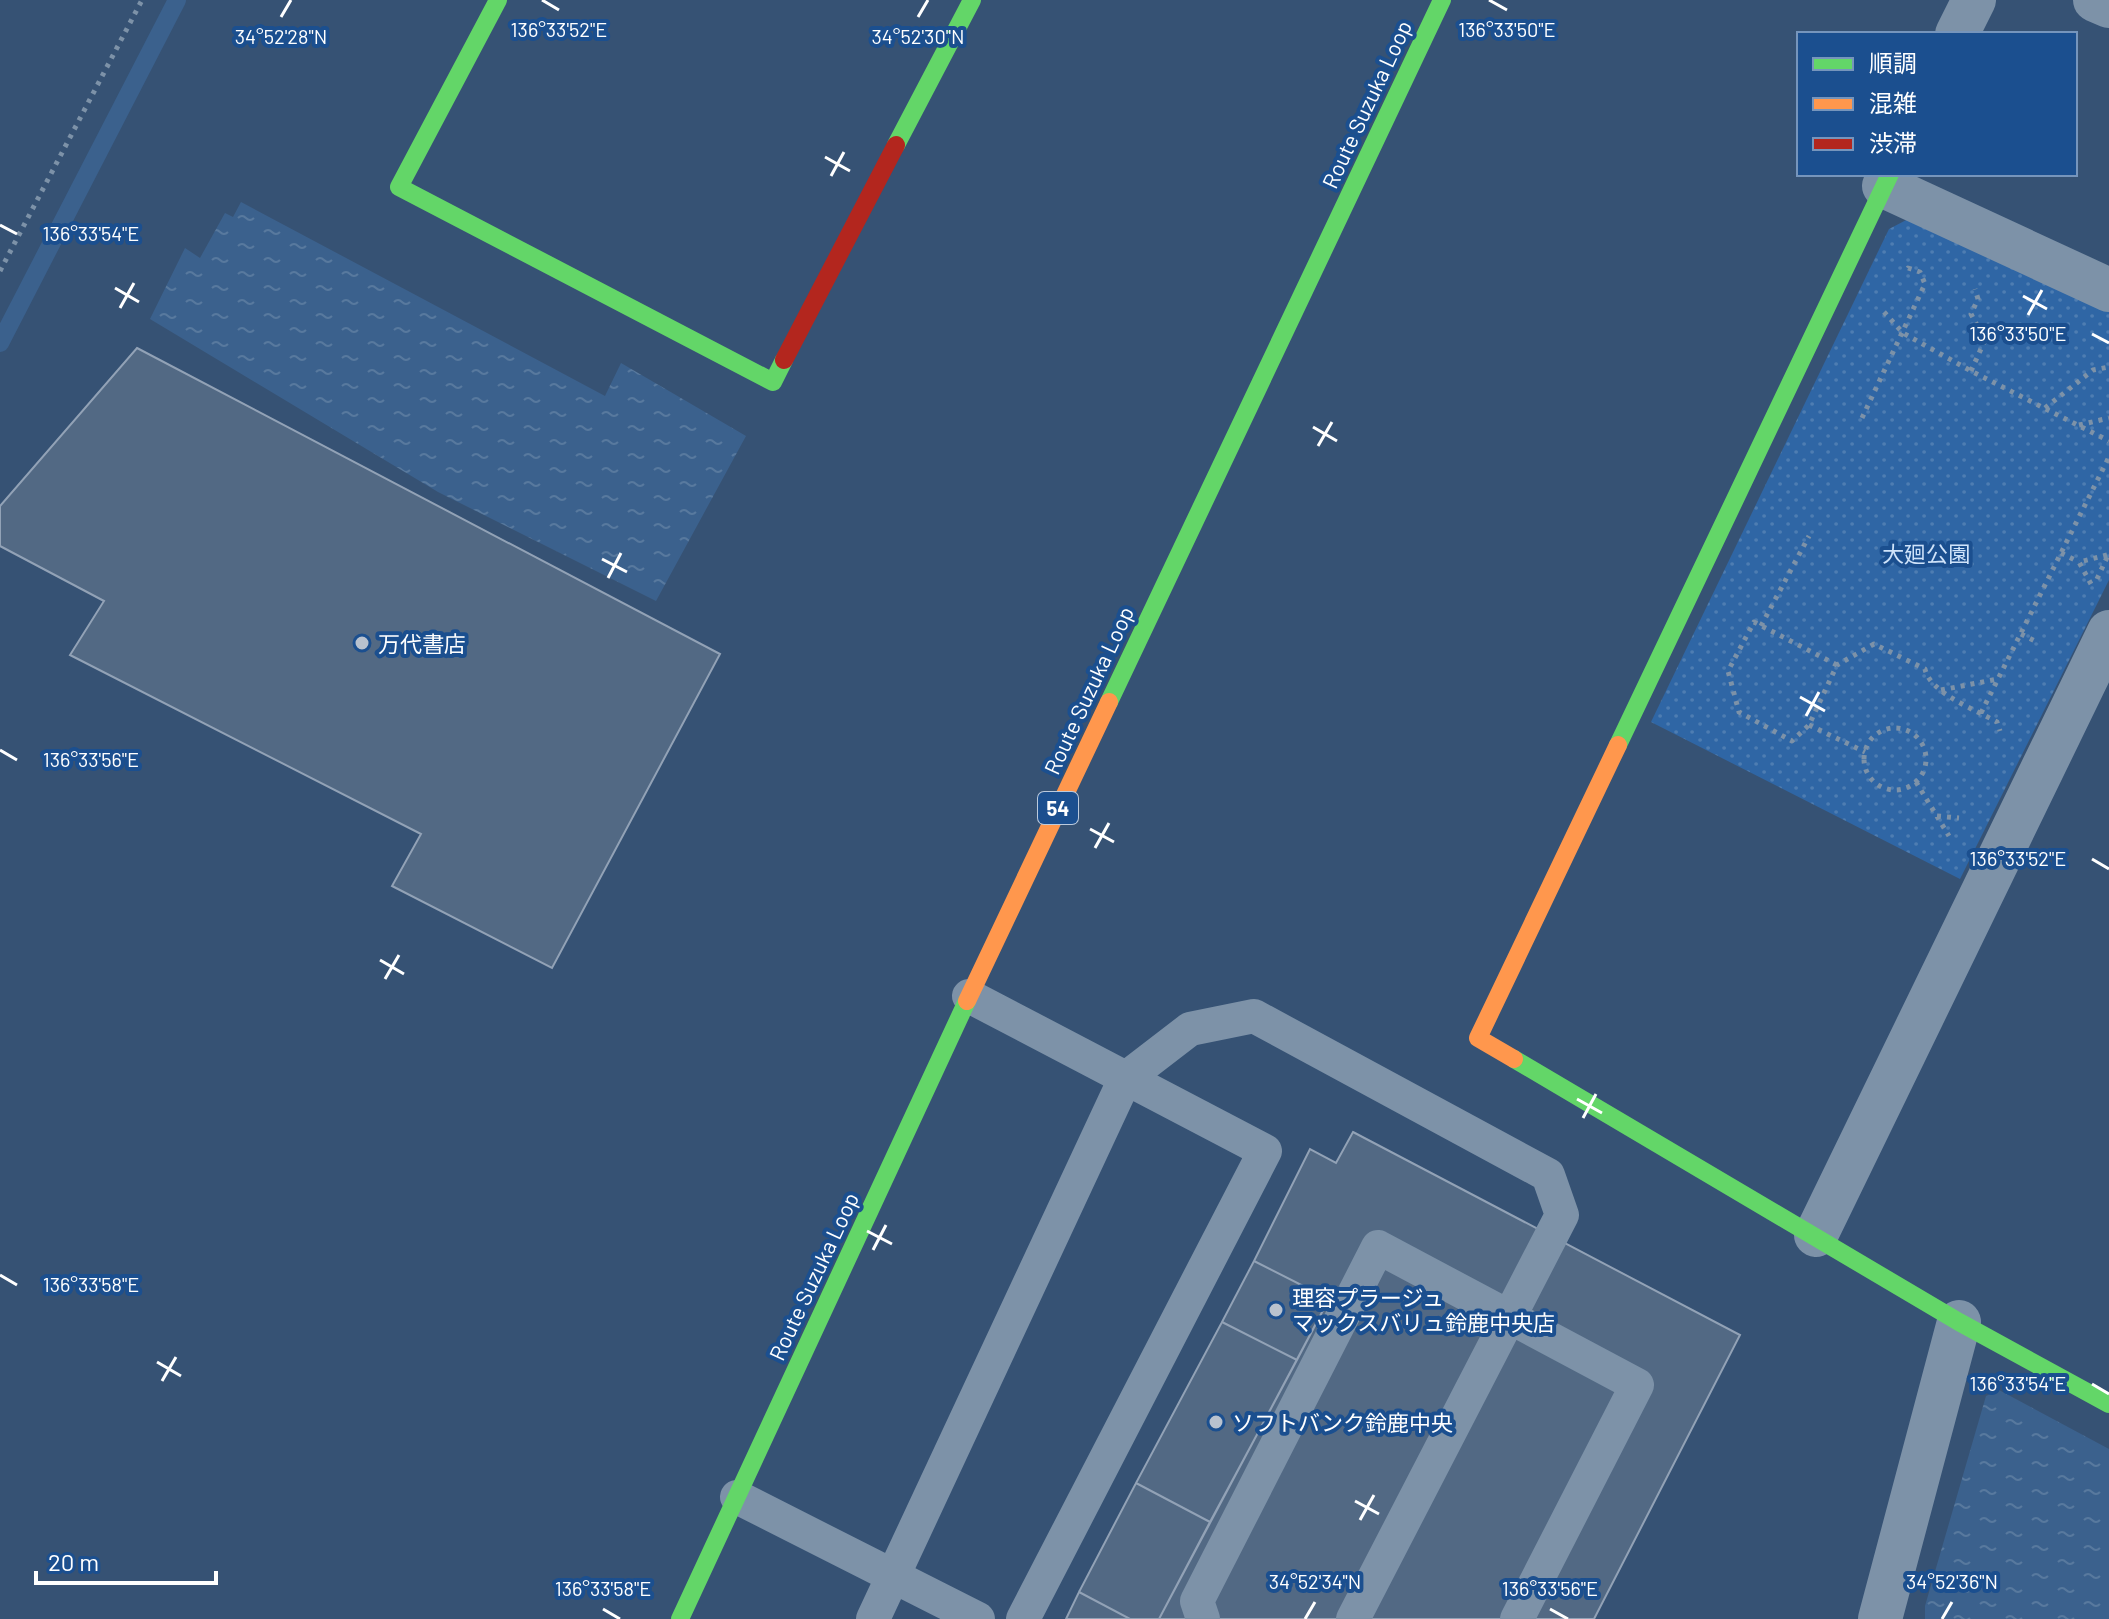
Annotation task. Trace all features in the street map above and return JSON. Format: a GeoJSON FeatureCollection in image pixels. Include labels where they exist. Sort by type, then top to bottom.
{"type":"FeatureCollection","features":[{"type":"Feature","properties":{"kind":"street"},"geometry":{"type":"LineString","coordinates":[[498,0],[399,187],[773,382],[972,0]]}},
{"type":"Feature","properties":{"kind":"street","name":"Route Suzuka Loop"},"geometry":{"type":"LineString","coordinates":[[680,1619],[969,996],[1442,0]]}},
{"type":"Feature","properties":{"kind":"street"},"geometry":{"type":"LineString","coordinates":[[1958,32],[1974,0]]}},
{"type":"Feature","properties":{"kind":"street"},"geometry":{"type":"LineString","coordinates":[[2095,0],[2109,6]]}},
{"type":"Feature","properties":{"kind":"street"},"geometry":{"type":"LineString","coordinates":[[2109,290],[1887,180],[1478,1038],[1959,1322],[2109,1404]]}},
{"type":"Feature","properties":{"kind":"street"},"geometry":{"type":"LineString","coordinates":[[1816,1235],[2109,632]]}},
{"type":"Feature","properties":{"kind":"street"},"geometry":{"type":"LineString","coordinates":[[1880,1619],[1959,1322]]}},
{"type":"Feature","properties":{"kind":"lane"},"geometry":{"type":"LineString","coordinates":[[969,996],[1265,1151],[1023,1619]]}},
{"type":"Feature","properties":{"kind":"lane"},"geometry":{"type":"LineString","coordinates":[[873,1619],[1125,1079],[1190,1029],[1254,1016],[1548,1175],[1562,1215],[1353,1619]]}},
{"type":"Feature","properties":{"kind":"lane"},"geometry":{"type":"LineString","coordinates":[[1203,1619],[1197,1601],[1378,1247],[1637,1385],[1517,1619]]}},
{"type":"Feature","properties":{"kind":"lane"},"geometry":{"type":"LineString","coordinates":[[737,1497],[978,1619]]}},
{"type":"Feature","properties":{"kind":"path"},"geometry":{"type":"LineString","coordinates":[[0,271],[142,0]]}},
{"type":"Feature","properties":{"kind":"path"},"geometry":{"type":"LineString","coordinates":[[1862,418],[1925,284],[1920,272],[1908,268],[1900,279]]}},
{"type":"Feature","properties":{"kind":"path"},"geometry":{"type":"LineString","coordinates":[[1884,312],[1889,301]]}},
{"type":"Feature","properties":{"kind":"path"},"geometry":{"type":"LineString","coordinates":[[1873,306],[1884,312],[1903,333],[2109,441]]}},
{"type":"Feature","properties":{"kind":"path"},"geometry":{"type":"LineString","coordinates":[[2045,408],[2093,370],[2109,367]]}},
{"type":"Feature","properties":{"kind":"path"},"geometry":{"type":"LineString","coordinates":[[2077,425],[2109,418]]}},
{"type":"Feature","properties":{"kind":"path"},"geometry":{"type":"LineString","coordinates":[[1981,713],[2109,457]]}},
{"type":"Feature","properties":{"kind":"path"},"geometry":{"type":"LineString","coordinates":[[2100,475],[2109,480]]}},
{"type":"Feature","properties":{"kind":"path"},"geometry":{"type":"LineString","coordinates":[[1761,626],[1809,536]]}},
{"type":"Feature","properties":{"kind":"path"},"geometry":{"type":"LineString","coordinates":[[2061,553],[2079,562],[2093,587]]}},
{"type":"Feature","properties":{"kind":"path"},"geometry":{"type":"LineString","coordinates":[[2079,562],[2108,555]]}},
{"type":"Feature","properties":{"kind":"path"},"geometry":{"type":"LineString","coordinates":[[1837,665],[1754,622],[1728,671],[1739,712],[1792,741],[1809,725],[1837,665],[1874,644],[1925,669],[1927,679],[1940,691],[1997,722],[2001,734]]}},
{"type":"Feature","properties":{"kind":"path"},"geometry":{"type":"LineString","coordinates":[[2021,634],[2039,643]]}},
{"type":"Feature","properties":{"kind":"path"},"geometry":{"type":"LineString","coordinates":[[1940,691],[1999,678]]}},
{"type":"Feature","properties":{"kind":"path"},"geometry":{"type":"LineString","coordinates":[[1809,725],[1865,752]]}},
{"type":"Feature","properties":{"kind":"path"},"geometry":{"type":"LineString","coordinates":[[1895,727],[1922,741],[1927,760],[1920,779],[1911,786],[1892,790],[1873,781],[1864,762],[1865,752],[1876,734],[1895,727]]}},
{"type":"Feature","properties":{"kind":"green space","name":"大廻公園"},"geometry":{"type":"Polygon","coordinates":[[[1912,217],[2109,309],[2109,580],[1960,879],[1651,722],[1889,229],[1912,217]]]}},
{"type":"Feature","properties":{"kind":"water"},"geometry":{"type":"Polygon","coordinates":[[[241,202],[605,396],[621,363],[746,436],[656,601],[438,492],[150,319],[185,248],[200,258],[225,213],[233,217],[241,202]]]}},
{"type":"Feature","properties":{"kind":"water"},"geometry":{"type":"Polygon","coordinates":[[[1999,1390],[2109,1449],[2109,1619],[1925,1619],[1925,1606],[1986,1396],[1999,1390]]]}},
{"type":"Feature","properties":{"kind":"building"},"geometry":{"type":"Polygon","coordinates":[[[137,348],[720,654],[552,968],[392,886],[421,834],[70,655],[104,601],[0,546],[0,506],[137,348]]]}},
{"type":"Feature","properties":{"kind":"building"},"geometry":{"type":"Polygon","coordinates":[[[1353,1132],[1740,1335],[1594,1619],[1159,1619],[1329,1299],[1254,1261],[1310,1149],[1336,1163],[1353,1132]]]}},
{"type":"Feature","properties":{"kind":"building"},"geometry":{"type":"Polygon","coordinates":[[[1254,1261],[1329,1299],[1297,1360],[1222,1322],[1254,1261]]]}},
{"type":"Feature","properties":{"kind":"building"},"geometry":{"type":"Polygon","coordinates":[[[1222,1322],[1297,1360],[1210,1522],[1136,1483],[1222,1322]]]}},
{"type":"Feature","properties":{"kind":"building"},"geometry":{"type":"Polygon","coordinates":[[[1136,1483],[1210,1522],[1159,1619],[1130,1619],[1079,1592],[1136,1483]]]}},
{"type":"Feature","properties":{"kind":"building"},"geometry":{"type":"Polygon","coordinates":[[[1079,1592],[1130,1619],[1066,1619],[1079,1592]]]}},
{"type":"Feature","properties":{"kind":"waterway"},"geometry":{"type":"LineString","coordinates":[[0,343],[177,0]]}},
{"type":"Feature","properties":{"kind":"traffic: fast"},"geometry":{"type":"LineString","coordinates":[[498,0],[399,187],[773,382],[784,360]]}},
{"type":"Feature","properties":{"kind":"traffic: fast"},"geometry":{"type":"LineString","coordinates":[[896,145],[972,0]]}},
{"type":"Feature","properties":{"kind":"traffic: fast"},"geometry":{"type":"LineString","coordinates":[[1109,702],[1442,0]]}},
{"type":"Feature","properties":{"kind":"traffic: fast"},"geometry":{"type":"LineString","coordinates":[[1618,745],[1889,176]]}},
{"type":"Feature","properties":{"kind":"traffic: fast"},"geometry":{"type":"LineString","coordinates":[[680,1619],[967,1001]]}},
{"type":"Feature","properties":{"kind":"traffic: fast"},"geometry":{"type":"LineString","coordinates":[[1514,1059],[1959,1322],[2109,1404]]}},
{"type":"Feature","properties":{"kind":"traffic: slow"},"geometry":{"type":"LineString","coordinates":[[967,1001],[1109,702]]}},
{"type":"Feature","properties":{"kind":"traffic: slow"},"geometry":{"type":"LineString","coordinates":[[1514,1059],[1478,1038],[1618,745]]}},
{"type":"Feature","properties":{"kind":"traffic: jam"},"geometry":{"type":"LineString","coordinates":[[784,360],[896,145]]}},
{"type":"Feature","properties":{"kind":"place","name":"万代書店"},"geometry":{"type":"Point","coordinates":[362,643]}},
{"type":"Feature","properties":{"kind":"place","name":"理容プラージュ マックスバリュ鈴鹿中央店"},"geometry":{"type":"Point","coordinates":[1276,1310]}},
{"type":"Feature","properties":{"kind":"place","name":"ソフトバンク鈴鹿中央"},"geometry":{"type":"Point","coordinates":[1216,1422]}}]}
